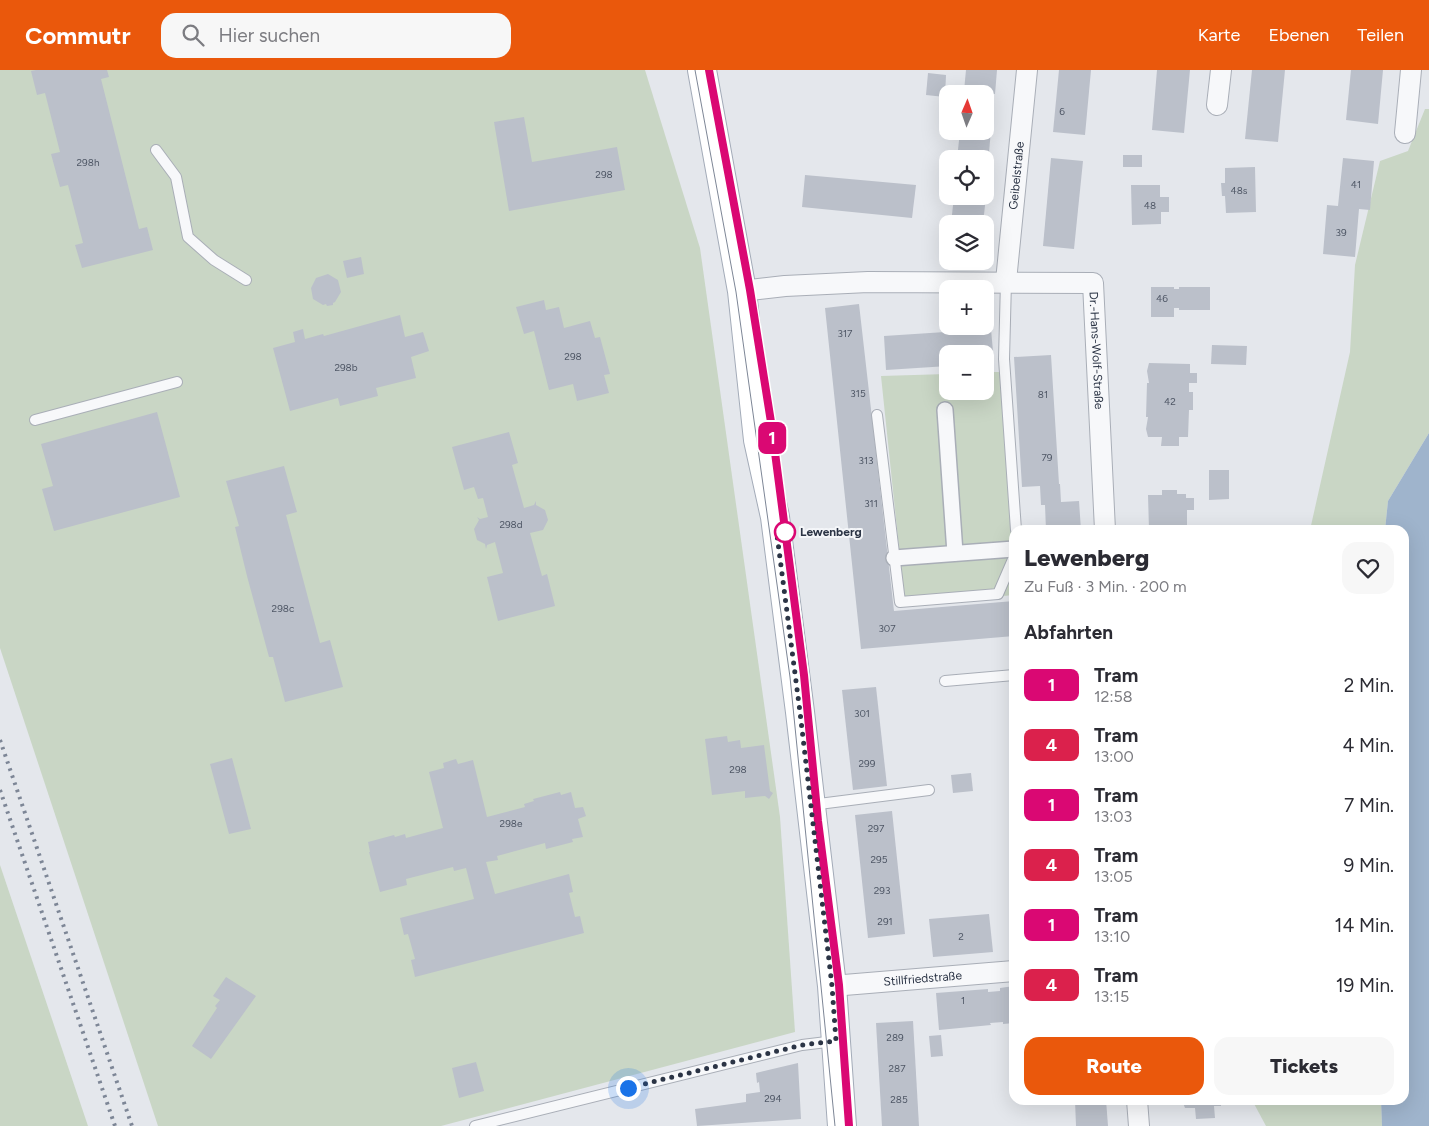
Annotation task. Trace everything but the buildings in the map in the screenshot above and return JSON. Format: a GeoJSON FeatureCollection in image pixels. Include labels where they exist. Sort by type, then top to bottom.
{"type":"FeatureCollection","features":[{"type":"Feature","properties":{"kind":"main road"},"geometry":{"type":"LineString","coordinates":[[702,70],[742,291],[758,440],[775,517],[832,986],[842,1126]]}},
{"type":"Feature","properties":{"kind":"street","name":"Geibelstraße"},"geometry":{"type":"LineString","coordinates":[[1006,281],[1028,70]]}},
{"type":"Feature","properties":{"kind":"street"},"geometry":{"type":"LineString","coordinates":[[1217,106],[1221,70]]}},
{"type":"Feature","properties":{"kind":"street"},"geometry":{"type":"LineString","coordinates":[[1406,133],[1411,70]]}},
{"type":"Feature","properties":{"kind":"street","name":"Dr.-Hans-Wolf-Straße"},"geometry":{"type":"LineString","coordinates":[[742,291],[786,286],[868,282],[1093,282],[1105,525]]}},
{"type":"Feature","properties":{"kind":"street"},"geometry":{"type":"LineString","coordinates":[[945,410],[956,553]]}},
{"type":"Feature","properties":{"kind":"street"},"geometry":{"type":"LineString","coordinates":[[894,558],[1009,548]]}},
{"type":"Feature","properties":{"kind":"street","name":"Stillfriedstraße"},"geometry":{"type":"LineString","coordinates":[[832,986],[1009,971]]}},
{"type":"Feature","properties":{"kind":"street"},"geometry":{"type":"LineString","coordinates":[[1137,1105],[1139,1126]]}},
{"type":"Feature","properties":{"kind":"lane"},"geometry":{"type":"LineString","coordinates":[[156,150],[176,177],[188,237],[214,260],[246,280]]}},
{"type":"Feature","properties":{"kind":"lane"},"geometry":{"type":"LineString","coordinates":[[1006,281],[1004,360],[1016,525]]}},
{"type":"Feature","properties":{"kind":"lane"},"geometry":{"type":"LineString","coordinates":[[34,420],[177,382]]}},
{"type":"Feature","properties":{"kind":"lane"},"geometry":{"type":"LineString","coordinates":[[877,415],[900,602],[998,594],[1009,569]]}},
{"type":"Feature","properties":{"kind":"lane"},"geometry":{"type":"LineString","coordinates":[[945,681],[1009,675]]}},
{"type":"Feature","properties":{"kind":"lane"},"geometry":{"type":"LineString","coordinates":[[810,805],[930,790]]}},
{"type":"Feature","properties":{"kind":"lane"},"geometry":{"type":"LineString","coordinates":[[475,1126],[802,1045],[836,1041]]}},
{"type":"Feature","properties":{"kind":"green space"},"geometry":{"type":"Polygon","coordinates":[[[0,70],[645,70],[700,248],[780,817],[795,1032],[441,1126],[158,1126],[0,648],[0,70]]]}},
{"type":"Feature","properties":{"kind":"green space"},"geometry":{"type":"Polygon","coordinates":[[[1425,109],[1429,109],[1429,433],[1388,501],[1386,525],[1311,525],[1350,352],[1355,265],[1380,161],[1408,151],[1425,109]]]}},
{"type":"Feature","properties":{"kind":"green space"},"geometry":{"type":"Polygon","coordinates":[[[994,372],[1005,372],[1014,525],[1009,525],[1009,595],[905,605],[881,376],[939,374],[939,400],[994,400],[994,372]]]}},
{"type":"Feature","properties":{"kind":"green space"},"geometry":{"type":"Polygon","coordinates":[[[0,865],[88,1126],[0,1126],[0,865]]]}},
{"type":"Feature","properties":{"kind":"green space"},"geometry":{"type":"Polygon","coordinates":[[[1255,1105],[1381,1105],[1382,1126],[1266,1126],[1255,1105]]]}},
{"type":"Feature","properties":{"kind":"water"},"geometry":{"type":"Polygon","coordinates":[[[1429,433],[1429,1126],[1382,1126],[1381,1105],[1409,1105],[1409,525],[1386,525],[1388,501],[1429,433]]]}},
{"type":"Feature","properties":{"kind":"tram line"},"geometry":{"type":"LineString","coordinates":[[695,70],[736,292],[790,677],[835,1126]]}},
{"type":"Feature","properties":{"kind":"tram line"},"geometry":{"type":"LineString","coordinates":[[709,70],[750,290],[771,422],[804,675],[818,821],[839,985],[849,1126]]}},
{"type":"Feature","properties":{"kind":"tram line","name":"1"},"geometry":{"type":"LineString","coordinates":[[709,70],[750,290],[771,422],[804,675],[818,821],[839,985],[849,1126]]}},
{"type":"Feature","properties":{"kind":"railway"},"geometry":{"type":"LineString","coordinates":[[0,740],[132,1126]]}},
{"type":"Feature","properties":{"kind":"railway"},"geometry":{"type":"LineString","coordinates":[[0,790],[115,1126]]}},
{"type":"Feature","properties":{"kind":"place","name":"Lewenberg"},"geometry":{"type":"Point","coordinates":[785,532]}},
{"type":"Feature","properties":{"kind":"route"},"geometry":{"type":"LineString","coordinates":[[628,1088],[802,1045],[836,1041],[832,986],[777,535],[785,532]]}}]}
